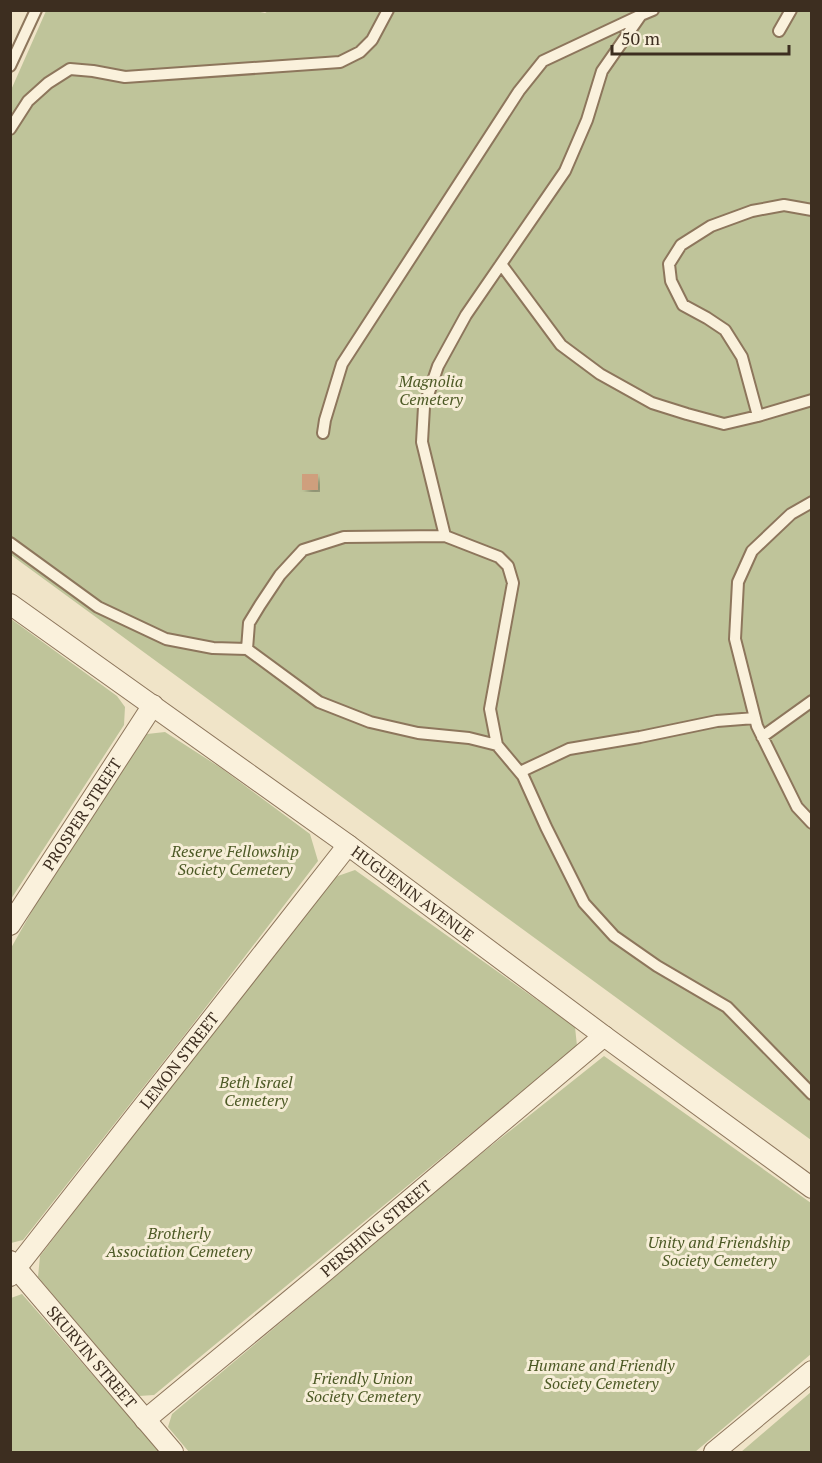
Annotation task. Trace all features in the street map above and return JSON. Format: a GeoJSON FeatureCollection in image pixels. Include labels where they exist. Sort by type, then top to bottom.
{"type":"FeatureCollection","features":[{"type":"Feature","properties":{"kind":"street","name":"HUGUENIN AVENUE"},"geometry":{"type":"LineString","coordinates":[[10,604],[348,844],[812,1188]]}},
{"type":"Feature","properties":{"kind":"street","name":"PROSPER STREET"},"geometry":{"type":"LineString","coordinates":[[10,925],[153,705]]}},
{"type":"Feature","properties":{"kind":"street","name":"LEMON STREET"},"geometry":{"type":"LineString","coordinates":[[13,1268],[348,844]]}},
{"type":"Feature","properties":{"kind":"street","name":"PERSHING STREET"},"geometry":{"type":"LineString","coordinates":[[145,1420],[604,1036]]}},
{"type":"Feature","properties":{"kind":"street","name":"SKURVIN STREET"},"geometry":{"type":"LineString","coordinates":[[13,1268],[173,1452]]}},
{"type":"Feature","properties":{"kind":"street"},"geometry":{"type":"LineString","coordinates":[[714,1452],[812,1371]]}},
{"type":"Feature","properties":{"kind":"lane"},"geometry":{"type":"LineString","coordinates":[[10,66],[36,10]]}},
{"type":"Feature","properties":{"kind":"lane"},"geometry":{"type":"LineString","coordinates":[[10,129],[28,101],[70,69],[125,77],[340,62],[360,52],[372,40],[388,10]]}},
{"type":"Feature","properties":{"kind":"lane"},"geometry":{"type":"LineString","coordinates":[[323,433],[342,364],[519,91],[543,61],[653,10]]}},
{"type":"Feature","properties":{"kind":"lane"},"geometry":{"type":"LineString","coordinates":[[779,31],[791,10]]}},
{"type":"Feature","properties":{"kind":"lane"},"geometry":{"type":"LineString","coordinates":[[445,536],[422,442],[424,407],[438,366],[466,315],[565,171],[587,120],[602,71],[641,15]]}},
{"type":"Feature","properties":{"kind":"lane"},"geometry":{"type":"LineString","coordinates":[[758,416],[742,357],[725,330],[683,305],[670,281],[669,264],[681,245],[711,226],[752,211],[784,205],[812,210]]}},
{"type":"Feature","properties":{"kind":"lane"},"geometry":{"type":"LineString","coordinates":[[501,264],[561,345],[600,374],[652,403],[724,424],[812,400]]}},
{"type":"Feature","properties":{"kind":"lane"},"geometry":{"type":"LineString","coordinates":[[812,502],[791,514],[752,550],[738,582],[735,639],[756,726],[797,807],[812,824]]}},
{"type":"Feature","properties":{"kind":"lane"},"geometry":{"type":"LineString","coordinates":[[247,649],[249,622],[280,575],[303,550],[344,537],[445,536],[500,556],[508,566],[513,583],[490,709],[497,745],[523,776],[585,903],[614,936],[657,966],[727,1007],[812,1094]]}},
{"type":"Feature","properties":{"kind":"lane"},"geometry":{"type":"LineString","coordinates":[[10,543],[98,607],[166,639],[213,648],[247,649],[319,702],[370,722],[418,733],[469,738],[497,745]]}},
{"type":"Feature","properties":{"kind":"lane"},"geometry":{"type":"LineString","coordinates":[[762,737],[812,701]]}},
{"type":"Feature","properties":{"kind":"lane"},"geometry":{"type":"LineString","coordinates":[[520,772],[570,749],[717,720],[755,718]]}},
{"type":"Feature","properties":{"kind":"green space","name":"Magnolia Cemetery"},"geometry":{"type":"Polygon","coordinates":[[[252,10],[265,13],[270,10],[811,11],[811,1140],[11,555],[11,90],[46,11],[252,10]]]}},
{"type":"Feature","properties":{"kind":"green space"},"geometry":{"type":"Polygon","coordinates":[[[11,619],[117,696],[125,707],[124,725],[11,899],[11,619]]]}},
{"type":"Feature","properties":{"kind":"green space","name":"Reserve Fellowship Society Cemetery"},"geometry":{"type":"Polygon","coordinates":[[[165,732],[221,768],[310,834],[318,861],[23,1240],[11,1243],[11,948],[41,895],[147,734],[165,732]]]}},
{"type":"Feature","properties":{"kind":"green space"},"geometry":{"type":"Polygon","coordinates":[[[355,870],[575,1027],[577,1046],[154,1395],[139,1396],[38,1277],[40,1256],[335,877],[355,870]]]}},
{"type":"Feature","properties":{"kind":"green space"},"geometry":{"type":"Polygon","coordinates":[[[604,1056],[811,1203],[811,1354],[695,1452],[189,1452],[168,1427],[172,1414],[423,1200],[604,1056]]]}},
{"type":"Feature","properties":{"kind":"green space"},"geometry":{"type":"Polygon","coordinates":[[[22,1294],[160,1452],[11,1452],[11,1298],[22,1294]]]}},
{"type":"Feature","properties":{"kind":"green space"},"geometry":{"type":"Polygon","coordinates":[[[811,1392],[811,1452],[741,1452],[811,1392]]]}},
{"type":"Feature","properties":{"kind":"building"},"geometry":{"type":"Polygon","coordinates":[[[302,474],[318,474],[318,490],[302,490],[302,474]]]}},
{"type":"Feature","properties":{"kind":"park label","name":"Beth Israel Cemetery"},"geometry":{"type":"Point","coordinates":[256,1091]}},
{"type":"Feature","properties":{"kind":"park label","name":"Brotherly Association Cemetery"},"geometry":{"type":"Point","coordinates":[179,1242]}},
{"type":"Feature","properties":{"kind":"park label","name":"Unity and Friendship Society Cemetery"},"geometry":{"type":"Point","coordinates":[719,1251]}},
{"type":"Feature","properties":{"kind":"park label","name":"Humane and Friendly Society Cemetery"},"geometry":{"type":"Point","coordinates":[601,1374]}},
{"type":"Feature","properties":{"kind":"park label","name":"Friendly Union Society Cemetery"},"geometry":{"type":"Point","coordinates":[363,1387]}}]}
